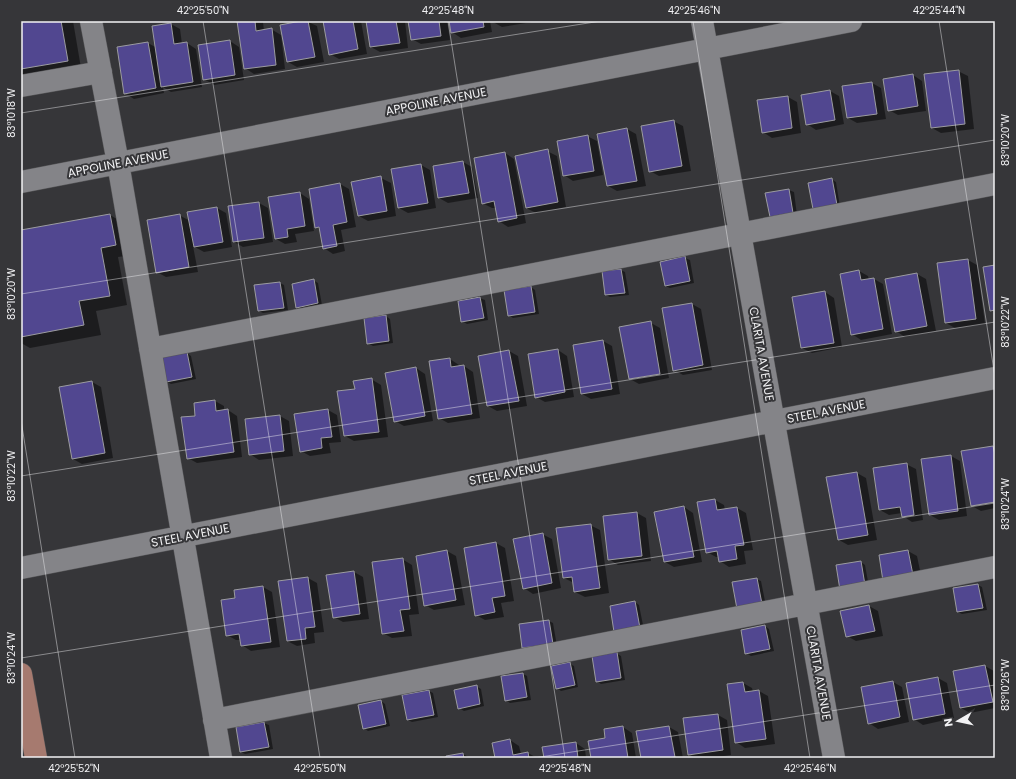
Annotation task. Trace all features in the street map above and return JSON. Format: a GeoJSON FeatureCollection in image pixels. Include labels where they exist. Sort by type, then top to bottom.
{"type":"FeatureCollection","features":[{"type":"Feature","properties":{"kind":"main road"},"geometry":{"type":"LineString","coordinates":[[21,674],[36,758]]}},
{"type":"Feature","properties":{"kind":"street"},"geometry":{"type":"LineString","coordinates":[[91,21],[118,163],[221,758]]}},
{"type":"Feature","properties":{"kind":"street","name":"CLARITA AVENUE"},"geometry":{"type":"LineString","coordinates":[[702,21],[834,758]]}},
{"type":"Feature","properties":{"kind":"street","name":"APPOLINE AVENUE"},"geometry":{"type":"LineString","coordinates":[[21,182],[851,21]]}},
{"type":"Feature","properties":{"kind":"street"},"geometry":{"type":"LineString","coordinates":[[21,86],[101,72]]}},
{"type":"Feature","properties":{"kind":"street"},"geometry":{"type":"LineString","coordinates":[[150,349],[995,184]]}},
{"type":"Feature","properties":{"kind":"street","name":"STEEL AVENUE"},"geometry":{"type":"LineString","coordinates":[[21,568],[995,378]]}},
{"type":"Feature","properties":{"kind":"street"},"geometry":{"type":"LineString","coordinates":[[214,720],[995,567]]}},
{"type":"Feature","properties":{"kind":"building"},"geometry":{"type":"Polygon","coordinates":[[[21,21],[61,21],[68,61],[21,69],[21,21]]]}},
{"type":"Feature","properties":{"kind":"building"},"geometry":{"type":"Polygon","coordinates":[[[237,21],[255,21],[256,31],[272,28],[276,65],[244,69],[237,21]]]}},
{"type":"Feature","properties":{"kind":"building"},"geometry":{"type":"Polygon","coordinates":[[[308,21],[315,57],[287,62],[280,25],[308,21]]]}},
{"type":"Feature","properties":{"kind":"building"},"geometry":{"type":"Polygon","coordinates":[[[323,21],[353,21],[358,49],[329,55],[323,21]]]}},
{"type":"Feature","properties":{"kind":"building"},"geometry":{"type":"Polygon","coordinates":[[[366,21],[396,21],[400,43],[370,47],[366,21]]]}},
{"type":"Feature","properties":{"kind":"building"},"geometry":{"type":"Polygon","coordinates":[[[408,21],[439,21],[441,36],[411,40],[408,21]]]}},
{"type":"Feature","properties":{"kind":"building"},"geometry":{"type":"Polygon","coordinates":[[[449,21],[483,21],[484,27],[451,33],[449,21]]]}},
{"type":"Feature","properties":{"kind":"building"},"geometry":{"type":"Polygon","coordinates":[[[171,23],[174,44],[187,42],[193,82],[161,87],[152,26],[171,23]]]}},
{"type":"Feature","properties":{"kind":"building"},"geometry":{"type":"Polygon","coordinates":[[[230,40],[235,75],[203,80],[198,45],[230,40]]]}},
{"type":"Feature","properties":{"kind":"building"},"geometry":{"type":"Polygon","coordinates":[[[148,42],[156,88],[124,94],[117,47],[148,42]]]}},
{"type":"Feature","properties":{"kind":"building"},"geometry":{"type":"Polygon","coordinates":[[[959,70],[965,124],[931,128],[924,74],[959,70]]]}},
{"type":"Feature","properties":{"kind":"building"},"geometry":{"type":"Polygon","coordinates":[[[913,74],[918,106],[888,111],[883,79],[913,74]]]}},
{"type":"Feature","properties":{"kind":"building"},"geometry":{"type":"Polygon","coordinates":[[[872,82],[877,114],[847,118],[842,86],[872,82]]]}},
{"type":"Feature","properties":{"kind":"building"},"geometry":{"type":"Polygon","coordinates":[[[830,90],[835,120],[806,125],[801,95],[830,90]]]}},
{"type":"Feature","properties":{"kind":"building"},"geometry":{"type":"Polygon","coordinates":[[[788,96],[792,128],[762,133],[757,100],[788,96]]]}},
{"type":"Feature","properties":{"kind":"building"},"geometry":{"type":"Polygon","coordinates":[[[674,120],[682,166],[649,172],[641,126],[674,120]]]}},
{"type":"Feature","properties":{"kind":"building"},"geometry":{"type":"Polygon","coordinates":[[[627,128],[637,181],[607,186],[597,134],[627,128]]]}},
{"type":"Feature","properties":{"kind":"building"},"geometry":{"type":"Polygon","coordinates":[[[588,135],[594,171],[563,176],[557,141],[588,135]]]}},
{"type":"Feature","properties":{"kind":"building"},"geometry":{"type":"Polygon","coordinates":[[[548,149],[558,202],[526,208],[515,156],[548,149]]]}},
{"type":"Feature","properties":{"kind":"building"},"geometry":{"type":"Polygon","coordinates":[[[505,152],[517,218],[498,222],[494,201],[482,204],[474,158],[505,152]]]}},
{"type":"Feature","properties":{"kind":"building"},"geometry":{"type":"Polygon","coordinates":[[[463,161],[469,193],[438,198],[433,166],[463,161]]]}},
{"type":"Feature","properties":{"kind":"building"},"geometry":{"type":"Polygon","coordinates":[[[421,164],[428,203],[398,208],[391,169],[421,164]]]}},
{"type":"Feature","properties":{"kind":"building"},"geometry":{"type":"Polygon","coordinates":[[[381,176],[387,211],[358,216],[351,182],[381,176]]]}},
{"type":"Feature","properties":{"kind":"building"},"geometry":{"type":"Polygon","coordinates":[[[832,178],[837,205],[813,209],[808,183],[832,178]]]}},
{"type":"Feature","properties":{"kind":"building"},"geometry":{"type":"Polygon","coordinates":[[[340,183],[347,222],[333,225],[337,246],[323,249],[319,227],[315,228],[309,189],[340,183]]]}},
{"type":"Feature","properties":{"kind":"building"},"geometry":{"type":"Polygon","coordinates":[[[789,189],[793,213],[770,217],[765,193],[789,189]]]}},
{"type":"Feature","properties":{"kind":"building"},"geometry":{"type":"Polygon","coordinates":[[[300,192],[305,226],[287,229],[288,237],[275,239],[268,197],[300,192]]]}},
{"type":"Feature","properties":{"kind":"building"},"geometry":{"type":"Polygon","coordinates":[[[259,202],[264,238],[233,242],[228,206],[259,202]]]}},
{"type":"Feature","properties":{"kind":"building"},"geometry":{"type":"Polygon","coordinates":[[[217,207],[223,242],[194,247],[187,212],[217,207]]]}},
{"type":"Feature","properties":{"kind":"building"},"geometry":{"type":"Polygon","coordinates":[[[110,214],[116,245],[101,248],[110,296],[79,301],[84,325],[21,337],[21,230],[110,214]]]}},
{"type":"Feature","properties":{"kind":"building"},"geometry":{"type":"Polygon","coordinates":[[[180,214],[189,267],[156,273],[147,220],[180,214]]]}},
{"type":"Feature","properties":{"kind":"building"},"geometry":{"type":"Polygon","coordinates":[[[685,256],[690,281],[665,286],[660,262],[685,256]]]}},
{"type":"Feature","properties":{"kind":"building"},"geometry":{"type":"Polygon","coordinates":[[[968,259],[976,319],[945,323],[937,263],[968,259]]]}},
{"type":"Feature","properties":{"kind":"building"},"geometry":{"type":"Polygon","coordinates":[[[995,265],[995,310],[990,311],[983,267],[995,265]]]}},
{"type":"Feature","properties":{"kind":"building"},"geometry":{"type":"Polygon","coordinates":[[[621,269],[625,293],[605,295],[602,271],[621,269]]]}},
{"type":"Feature","properties":{"kind":"building"},"geometry":{"type":"Polygon","coordinates":[[[859,270],[861,280],[874,278],[883,329],[851,335],[840,274],[859,270]]]}},
{"type":"Feature","properties":{"kind":"building"},"geometry":{"type":"Polygon","coordinates":[[[917,273],[927,326],[895,332],[885,279],[917,273]]]}},
{"type":"Feature","properties":{"kind":"building"},"geometry":{"type":"Polygon","coordinates":[[[314,279],[318,303],[296,308],[292,284],[314,279]]]}},
{"type":"Feature","properties":{"kind":"building"},"geometry":{"type":"Polygon","coordinates":[[[280,282],[284,308],[258,311],[254,285],[280,282]]]}},
{"type":"Feature","properties":{"kind":"building"},"geometry":{"type":"Polygon","coordinates":[[[531,286],[535,312],[508,316],[504,290],[531,286]]]}},
{"type":"Feature","properties":{"kind":"building"},"geometry":{"type":"Polygon","coordinates":[[[825,291],[834,343],[801,348],[792,297],[825,291]]]}},
{"type":"Feature","properties":{"kind":"building"},"geometry":{"type":"Polygon","coordinates":[[[480,297],[484,318],[461,322],[458,301],[480,297]]]}},
{"type":"Feature","properties":{"kind":"building"},"geometry":{"type":"Polygon","coordinates":[[[692,303],[703,365],[673,371],[662,308],[692,303]]]}},
{"type":"Feature","properties":{"kind":"building"},"geometry":{"type":"Polygon","coordinates":[[[386,315],[389,341],[367,344],[364,318],[386,315]]]}},
{"type":"Feature","properties":{"kind":"building"},"geometry":{"type":"Polygon","coordinates":[[[651,321],[660,374],[629,379],[619,327],[651,321]]]}},
{"type":"Feature","properties":{"kind":"building"},"geometry":{"type":"Polygon","coordinates":[[[603,340],[612,389],[581,394],[573,345],[603,340]]]}},
{"type":"Feature","properties":{"kind":"building"},"geometry":{"type":"Polygon","coordinates":[[[558,349],[565,392],[535,398],[528,354],[558,349]]]}},
{"type":"Feature","properties":{"kind":"building"},"geometry":{"type":"Polygon","coordinates":[[[509,350],[519,401],[487,406],[478,356],[509,350]]]}},
{"type":"Feature","properties":{"kind":"building"},"geometry":{"type":"Polygon","coordinates":[[[187,352],[192,377],[166,382],[161,357],[187,352]]]}},
{"type":"Feature","properties":{"kind":"building"},"geometry":{"type":"Polygon","coordinates":[[[450,358],[451,367],[464,365],[472,414],[438,419],[429,361],[450,358]]]}},
{"type":"Feature","properties":{"kind":"building"},"geometry":{"type":"Polygon","coordinates":[[[416,367],[425,416],[394,422],[385,373],[416,367]]]}},
{"type":"Feature","properties":{"kind":"building"},"geometry":{"type":"Polygon","coordinates":[[[372,378],[379,432],[344,436],[337,391],[355,389],[353,381],[372,378]]]}},
{"type":"Feature","properties":{"kind":"building"},"geometry":{"type":"Polygon","coordinates":[[[92,381],[105,453],[72,459],[59,387],[92,381]]]}},
{"type":"Feature","properties":{"kind":"building"},"geometry":{"type":"Polygon","coordinates":[[[215,400],[216,411],[228,409],[234,452],[187,459],[181,417],[195,416],[194,403],[215,400]]]}},
{"type":"Feature","properties":{"kind":"building"},"geometry":{"type":"Polygon","coordinates":[[[328,409],[332,437],[321,438],[322,448],[300,452],[294,414],[328,409]]]}},
{"type":"Feature","properties":{"kind":"building"},"geometry":{"type":"Polygon","coordinates":[[[280,415],[284,451],[249,455],[245,419],[280,415]]]}},
{"type":"Feature","properties":{"kind":"building"},"geometry":{"type":"Polygon","coordinates":[[[993,446],[995,455],[995,502],[971,506],[961,451],[993,446]]]}},
{"type":"Feature","properties":{"kind":"building"},"geometry":{"type":"Polygon","coordinates":[[[951,455],[958,511],[929,515],[921,459],[951,455]]]}},
{"type":"Feature","properties":{"kind":"building"},"geometry":{"type":"Polygon","coordinates":[[[907,463],[914,515],[902,517],[900,507],[879,510],[873,468],[907,463]]]}},
{"type":"Feature","properties":{"kind":"building"},"geometry":{"type":"Polygon","coordinates":[[[857,472],[868,535],[838,540],[826,477],[857,472]]]}},
{"type":"Feature","properties":{"kind":"building"},"geometry":{"type":"Polygon","coordinates":[[[715,499],[717,510],[737,507],[744,545],[735,546],[737,559],[719,562],[717,551],[706,553],[697,502],[715,499]]]}},
{"type":"Feature","properties":{"kind":"building"},"geometry":{"type":"Polygon","coordinates":[[[684,506],[694,557],[664,562],[654,512],[684,506]]]}},
{"type":"Feature","properties":{"kind":"building"},"geometry":{"type":"Polygon","coordinates":[[[637,512],[642,556],[608,560],[603,516],[637,512]]]}},
{"type":"Feature","properties":{"kind":"building"},"geometry":{"type":"Polygon","coordinates":[[[591,524],[600,588],[574,592],[572,577],[563,578],[556,528],[591,524]]]}},
{"type":"Feature","properties":{"kind":"building"},"geometry":{"type":"Polygon","coordinates":[[[543,533],[552,583],[523,589],[513,539],[543,533]]]}},
{"type":"Feature","properties":{"kind":"building"},"geometry":{"type":"Polygon","coordinates":[[[496,542],[505,596],[492,598],[495,612],[475,616],[464,548],[496,542]]]}},
{"type":"Feature","properties":{"kind":"building"},"geometry":{"type":"Polygon","coordinates":[[[447,550],[456,600],[424,606],[416,556],[447,550]]]}},
{"type":"Feature","properties":{"kind":"building"},"geometry":{"type":"Polygon","coordinates":[[[908,550],[913,575],[883,581],[879,555],[908,550]]]}},
{"type":"Feature","properties":{"kind":"building"},"geometry":{"type":"Polygon","coordinates":[[[403,558],[410,609],[400,610],[404,631],[382,634],[372,562],[403,558]]]}},
{"type":"Feature","properties":{"kind":"building"},"geometry":{"type":"Polygon","coordinates":[[[861,561],[865,585],[840,590],[836,565],[861,561]]]}},
{"type":"Feature","properties":{"kind":"building"},"geometry":{"type":"Polygon","coordinates":[[[354,571],[360,614],[333,618],[326,575],[354,571]]]}},
{"type":"Feature","properties":{"kind":"building"},"geometry":{"type":"Polygon","coordinates":[[[308,577],[315,627],[305,628],[306,639],[287,641],[278,581],[308,577]]]}},
{"type":"Feature","properties":{"kind":"building"},"geometry":{"type":"Polygon","coordinates":[[[757,578],[762,604],[737,609],[732,582],[757,578]]]}},
{"type":"Feature","properties":{"kind":"building"},"geometry":{"type":"Polygon","coordinates":[[[978,584],[983,608],[957,612],[953,588],[978,584]]]}},
{"type":"Feature","properties":{"kind":"building"},"geometry":{"type":"Polygon","coordinates":[[[263,586],[271,642],[241,646],[239,634],[226,636],[221,600],[235,598],[234,590],[263,586]]]}},
{"type":"Feature","properties":{"kind":"building"},"geometry":{"type":"Polygon","coordinates":[[[635,601],[640,628],[614,632],[610,606],[635,601]]]}},
{"type":"Feature","properties":{"kind":"building"},"geometry":{"type":"Polygon","coordinates":[[[869,605],[875,631],[846,637],[840,611],[869,605]]]}},
{"type":"Feature","properties":{"kind":"building"},"geometry":{"type":"Polygon","coordinates":[[[549,620],[553,644],[522,648],[519,624],[549,620]]]}},
{"type":"Feature","properties":{"kind":"building"},"geometry":{"type":"Polygon","coordinates":[[[765,625],[770,649],[745,654],[741,630],[765,625]]]}},
{"type":"Feature","properties":{"kind":"building"},"geometry":{"type":"Polygon","coordinates":[[[617,652],[621,678],[596,682],[592,656],[617,652]]]}},
{"type":"Feature","properties":{"kind":"building"},"geometry":{"type":"Polygon","coordinates":[[[570,662],[575,685],[556,689],[551,666],[570,662]]]}},
{"type":"Feature","properties":{"kind":"building"},"geometry":{"type":"Polygon","coordinates":[[[985,665],[993,702],[960,708],[953,671],[985,665]]]}},
{"type":"Feature","properties":{"kind":"building"},"geometry":{"type":"Polygon","coordinates":[[[523,673],[527,697],[505,701],[501,676],[523,673]]]}},
{"type":"Feature","properties":{"kind":"building"},"geometry":{"type":"Polygon","coordinates":[[[938,677],[945,714],[913,720],[906,683],[938,677]]]}},
{"type":"Feature","properties":{"kind":"building"},"geometry":{"type":"Polygon","coordinates":[[[893,681],[900,717],[868,724],[861,687],[893,681]]]}},
{"type":"Feature","properties":{"kind":"building"},"geometry":{"type":"Polygon","coordinates":[[[743,682],[745,692],[759,690],[766,739],[735,743],[727,684],[743,682]]]}},
{"type":"Feature","properties":{"kind":"building"},"geometry":{"type":"Polygon","coordinates":[[[477,685],[480,704],[458,709],[454,690],[477,685]]]}},
{"type":"Feature","properties":{"kind":"building"},"geometry":{"type":"Polygon","coordinates":[[[429,690],[434,715],[407,720],[402,695],[429,690]]]}},
{"type":"Feature","properties":{"kind":"building"},"geometry":{"type":"Polygon","coordinates":[[[381,700],[386,724],[363,729],[358,705],[381,700]]]}},
{"type":"Feature","properties":{"kind":"building"},"geometry":{"type":"Polygon","coordinates":[[[718,714],[723,750],[688,755],[683,718],[718,714]]]}},
{"type":"Feature","properties":{"kind":"building"},"geometry":{"type":"Polygon","coordinates":[[[264,722],[269,747],[240,752],[236,727],[264,722]]]}},
{"type":"Feature","properties":{"kind":"building"},"geometry":{"type":"Polygon","coordinates":[[[623,726],[628,758],[591,758],[588,741],[605,738],[604,729],[623,726]]]}},
{"type":"Feature","properties":{"kind":"building"},"geometry":{"type":"Polygon","coordinates":[[[669,726],[675,757],[641,758],[636,731],[669,726]]]}},
{"type":"Feature","properties":{"kind":"building"},"geometry":{"type":"Polygon","coordinates":[[[510,739],[513,755],[528,752],[529,758],[495,758],[492,743],[510,739]]]}},
{"type":"Feature","properties":{"kind":"building"},"geometry":{"type":"Polygon","coordinates":[[[576,742],[578,758],[544,758],[542,747],[576,742]]]}},
{"type":"Feature","properties":{"kind":"building"},"geometry":{"type":"Polygon","coordinates":[[[463,753],[464,758],[446,758],[446,756],[463,753]]]}}]}
